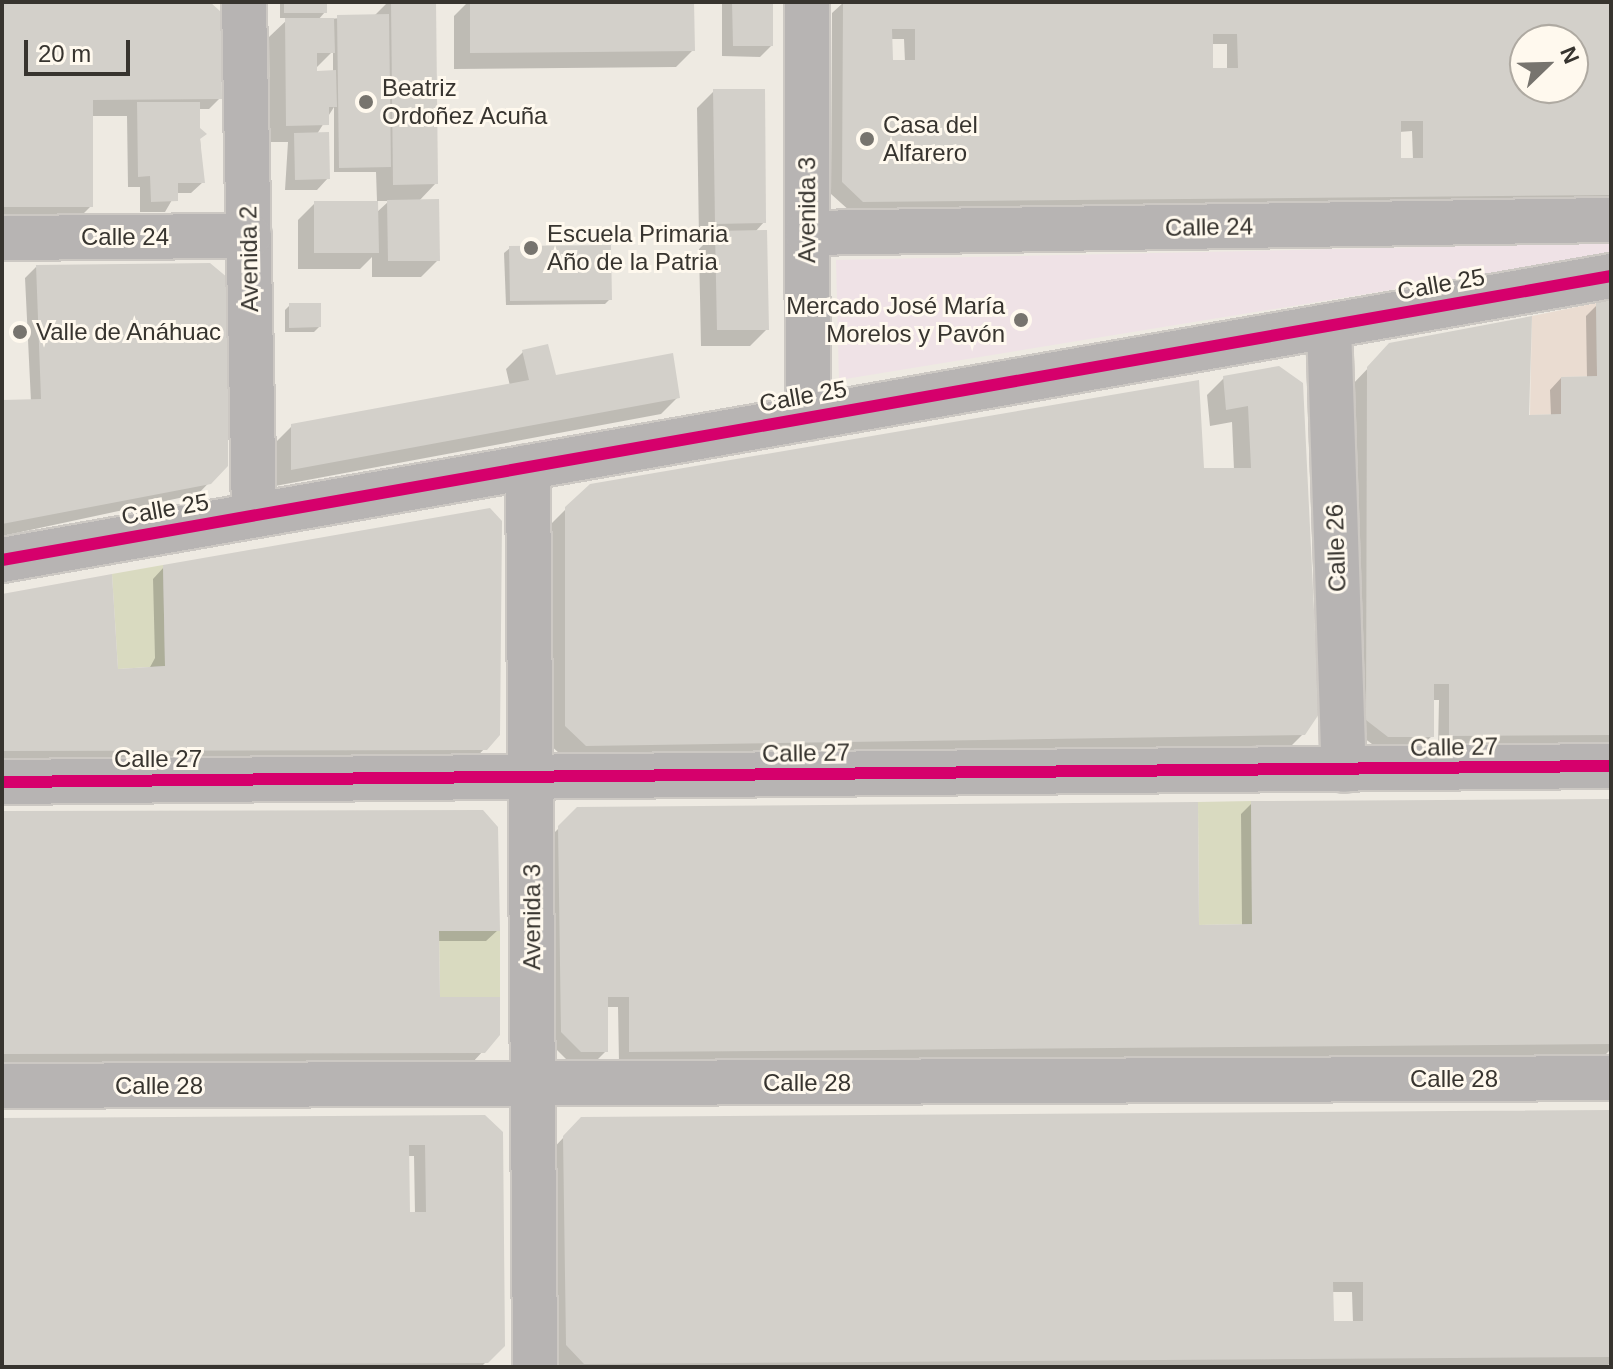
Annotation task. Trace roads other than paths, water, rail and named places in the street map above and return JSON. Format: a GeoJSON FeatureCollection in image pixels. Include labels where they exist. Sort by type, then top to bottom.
{"type":"FeatureCollection","features":[{"type":"Feature","properties":{"kind":"street","name":"Avenida 2"},"geometry":{"type":"LineString","coordinates":[[244,2],[254,515]]}},
{"type":"Feature","properties":{"kind":"street","name":"Avenida 3"},"geometry":{"type":"LineString","coordinates":[[807,2],[808,418]]}},
{"type":"Feature","properties":{"kind":"street","name":"Calle 24"},"geometry":{"type":"LineString","coordinates":[[807,233],[1611,220]]}},
{"type":"Feature","properties":{"kind":"street","name":"Calle 24"},"geometry":{"type":"LineString","coordinates":[[2,238],[249,236]]}},
{"type":"Feature","properties":{"kind":"street","name":"Calle 25"},"geometry":{"type":"LineString","coordinates":[[2,560],[1611,276]]}},
{"type":"Feature","properties":{"kind":"street","name":"Calle 26"},"geometry":{"type":"LineString","coordinates":[[1329,326],[1344,770]]}},
{"type":"Feature","properties":{"kind":"street","name":"Avenida 3"},"geometry":{"type":"LineString","coordinates":[[528,467],[535,1367]]}},
{"type":"Feature","properties":{"kind":"street","name":"Calle 27"},"geometry":{"type":"LineString","coordinates":[[2,782],[1611,766]]}},
{"type":"Feature","properties":{"kind":"street","name":"Calle 28"},"geometry":{"type":"LineString","coordinates":[[2,1086],[1611,1078]]}},
{"type":"Feature","properties":{"kind":"place","name":"Beatriz Ordoñez Acuña"},"geometry":{"type":"Point","coordinates":[366,102]}},
{"type":"Feature","properties":{"kind":"place","name":"Casa del Alfarero"},"geometry":{"type":"Point","coordinates":[867,139]}},
{"type":"Feature","properties":{"kind":"place","name":"Escuela Primaria Año de la Patria"},"geometry":{"type":"Point","coordinates":[531,248]}},
{"type":"Feature","properties":{"kind":"place","name":"Mercado José María Morelos y Pavón"},"geometry":{"type":"Point","coordinates":[1021,320]}},
{"type":"Feature","properties":{"kind":"place","name":"Valle de Anáhuac"},"geometry":{"type":"Point","coordinates":[20,332]}}]}
